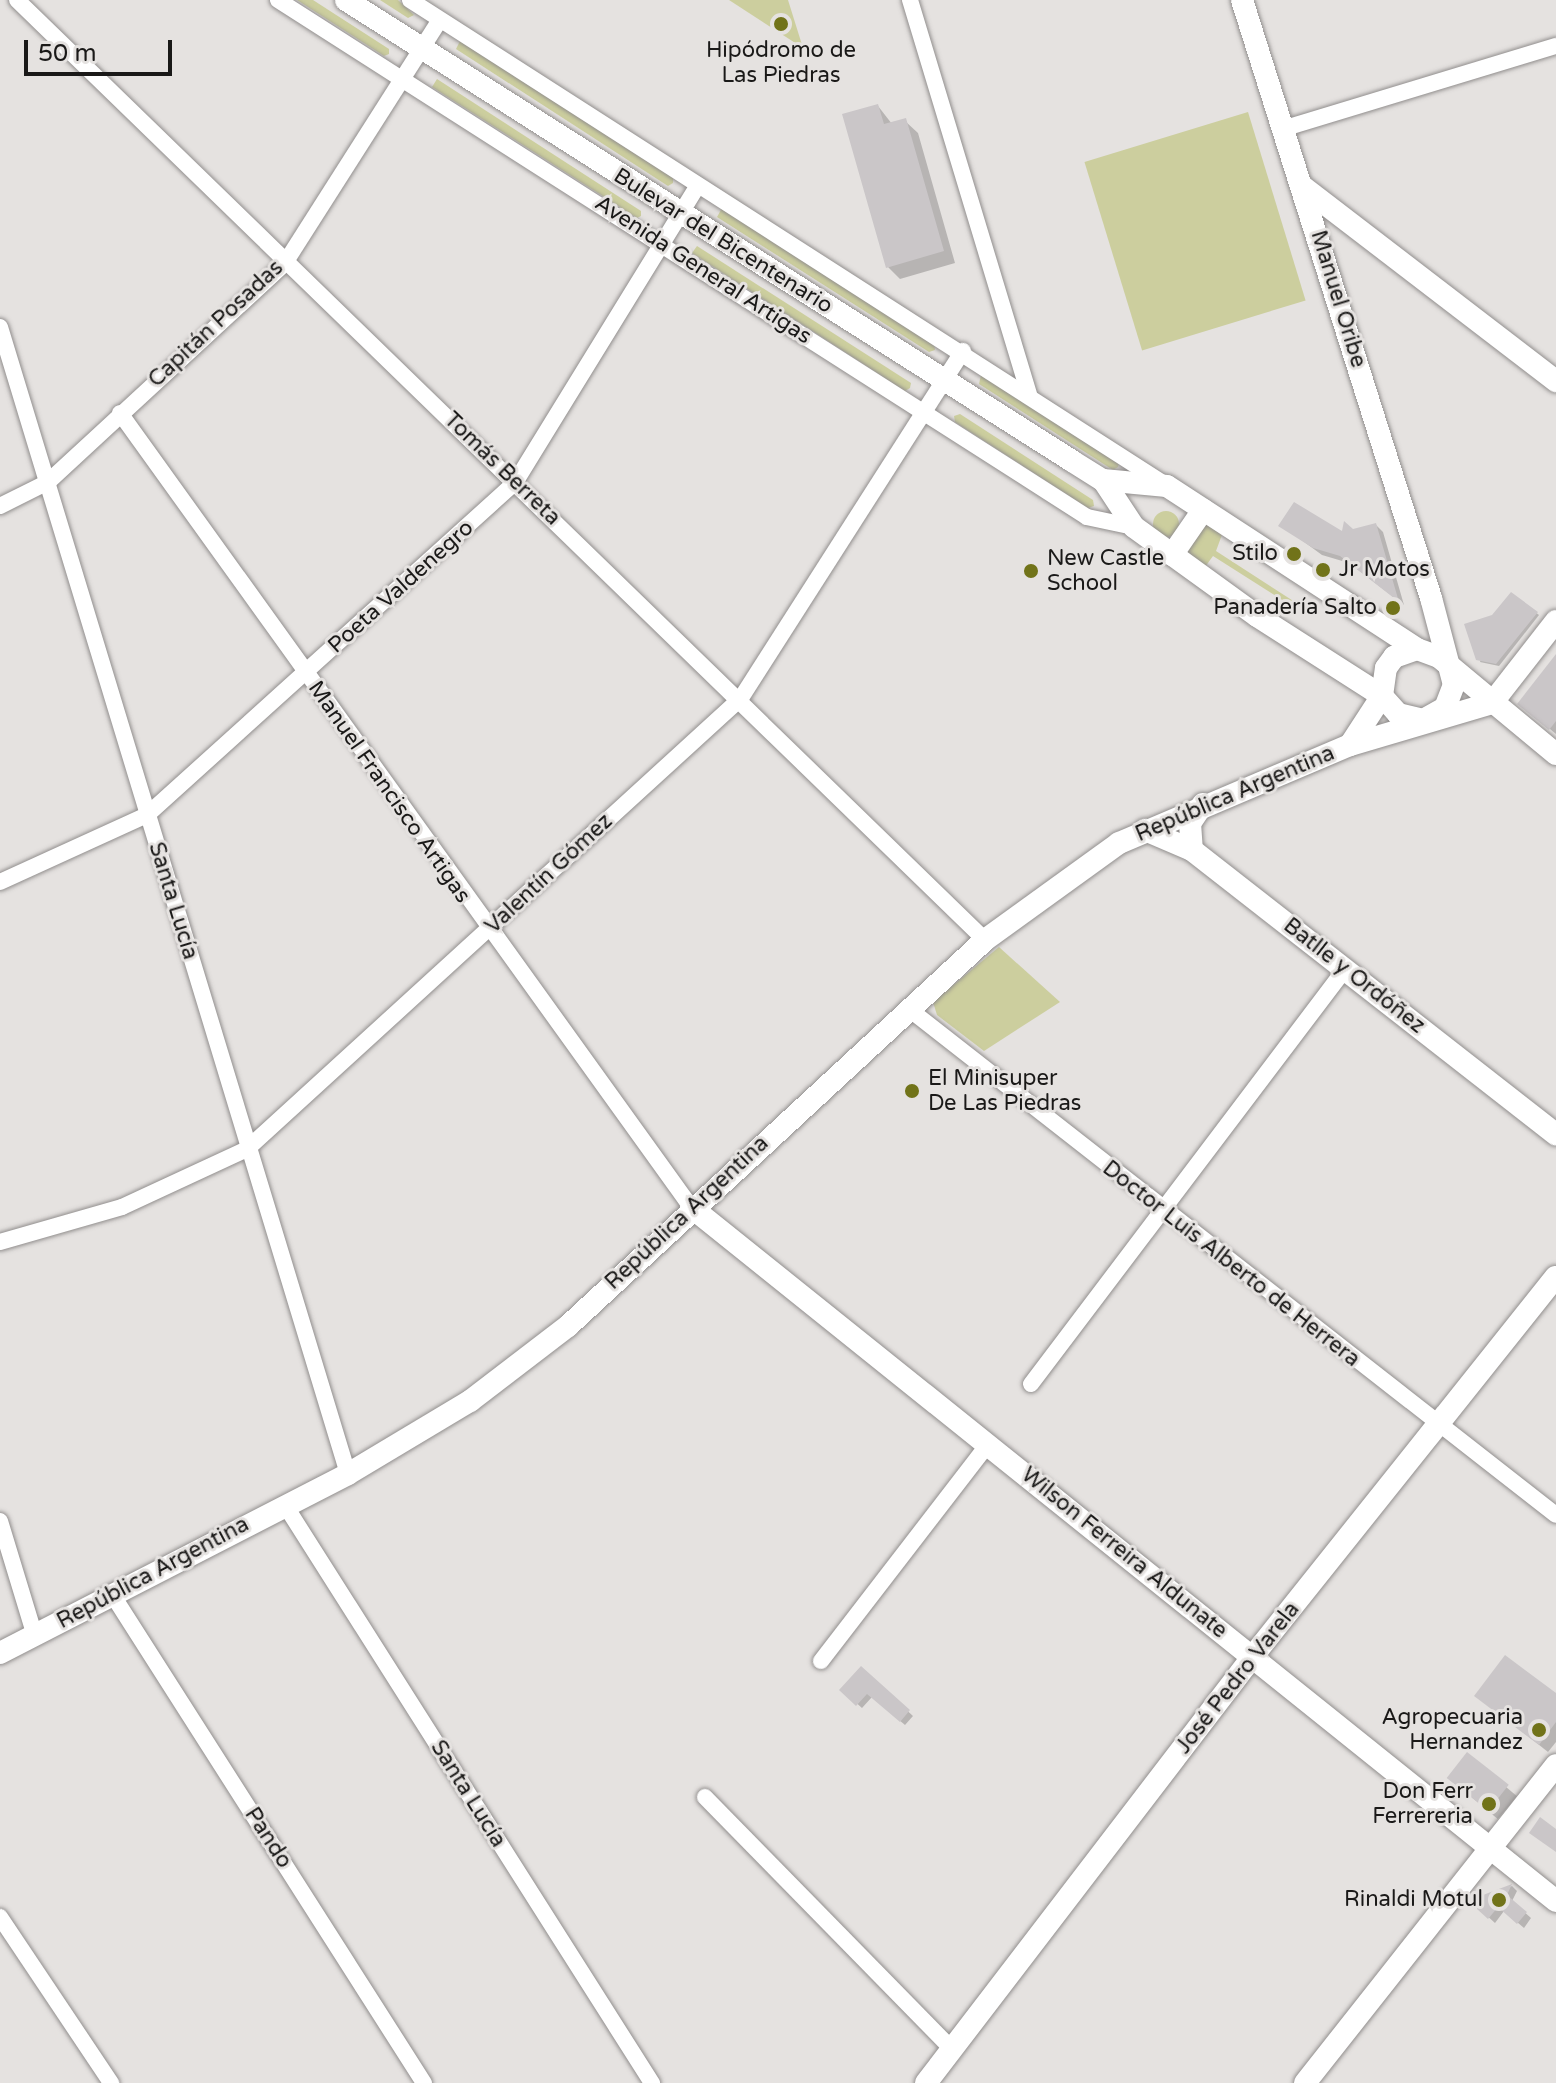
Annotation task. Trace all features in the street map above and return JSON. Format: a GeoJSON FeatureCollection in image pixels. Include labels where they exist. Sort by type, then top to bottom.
{"type":"FeatureCollection","features":[{"type":"Feature","properties":{"kind":"street","name":"Tomás Berreta"},"geometry":{"type":"LineString","coordinates":[[17,0],[285,263],[741,698],[985,940]]}},
{"type":"Feature","properties":{"kind":"street","name":"Avenida General Artigas"},"geometry":{"type":"LineString","coordinates":[[278,0],[663,243],[1087,517],[1134,527]]}},
{"type":"Feature","properties":{"kind":"street","name":"Bulevar del Bicentenario"},"geometry":{"type":"LineString","coordinates":[[346,0],[1103,480],[1134,527],[1172,555],[1382,696],[1412,720],[1435,717]]}},
{"type":"Feature","properties":{"kind":"street"},"geometry":{"type":"LineString","coordinates":[[410,0],[963,351],[1167,486]]}},
{"type":"Feature","properties":{"kind":"street"},"geometry":{"type":"LineString","coordinates":[[910,0],[1029,394]]}},
{"type":"Feature","properties":{"kind":"street","name":"Manuel Oribe"},"geometry":{"type":"LineString","coordinates":[[1242,0],[1431,598]]}},
{"type":"Feature","properties":{"kind":"street","name":"Capitán Posadas"},"geometry":{"type":"LineString","coordinates":[[0,506],[48,482],[285,263],[440,20]]}},
{"type":"Feature","properties":{"kind":"street"},"geometry":{"type":"LineString","coordinates":[[1282,129],[1556,46]]}},
{"type":"Feature","properties":{"kind":"street","name":"Poeta Valdenegro"},"geometry":{"type":"LineString","coordinates":[[0,882],[147,815],[516,481],[698,185]]}},
{"type":"Feature","properties":{"kind":"street"},"geometry":{"type":"LineString","coordinates":[[1303,187],[1556,381]]}},
{"type":"Feature","properties":{"kind":"street","name":"Santa Lucía"},"geometry":{"type":"LineString","coordinates":[[0,327],[348,1474]]}},
{"type":"Feature","properties":{"kind":"street","name":"Valentín Gómez"},"geometry":{"type":"LineString","coordinates":[[0,1242],[122,1207],[247,1149],[741,698],[963,351]]}},
{"type":"Feature","properties":{"kind":"street","name":"Manuel Francisco Artigas"},"geometry":{"type":"LineString","coordinates":[[120,413],[488,931],[691,1207]]}},
{"type":"Feature","properties":{"kind":"street","name":"Bulevar del Bicentenario"},"geometry":{"type":"LineString","coordinates":[[1103,480],[1167,486],[1417,649],[1428,650],[1449,669]]}},
{"type":"Feature","properties":{"kind":"street"},"geometry":{"type":"LineString","coordinates":[[1172,555],[1203,510]]}},
{"type":"Feature","properties":{"kind":"street"},"geometry":{"type":"LineString","coordinates":[[1417,649],[1431,598]]}},
{"type":"Feature","properties":{"kind":"street"},"geometry":{"type":"LineString","coordinates":[[1431,598],[1454,685],[1451,698],[1435,717]]}},
{"type":"Feature","properties":{"kind":"street"},"geometry":{"type":"LineString","coordinates":[[1492,703],[1556,621]]}},
{"type":"Feature","properties":{"kind":"street","name":"República Argentina"},"geometry":{"type":"LineString","coordinates":[[1350,745],[1382,696],[1386,668],[1394,657],[1417,649]]}},
{"type":"Feature","properties":{"kind":"street"},"geometry":{"type":"LineString","coordinates":[[1449,669],[1556,754]]}},
{"type":"Feature","properties":{"kind":"street","name":"República Argentina"},"geometry":{"type":"LineString","coordinates":[[0,1653],[348,1474],[470,1401],[568,1326],[691,1207],[985,940],[1119,843],[1203,803],[1350,745],[1435,717],[1492,703]]}},
{"type":"Feature","properties":{"kind":"street"},"geometry":{"type":"LineString","coordinates":[[1192,850],[1190,823],[1203,803]]}},
{"type":"Feature","properties":{"kind":"street","name":"Batlle y Ordóñez"},"geometry":{"type":"LineString","coordinates":[[1145,830],[1192,850],[1556,1134]]}},
{"type":"Feature","properties":{"kind":"street"},"geometry":{"type":"LineString","coordinates":[[1031,1384],[1345,969]]}},
{"type":"Feature","properties":{"kind":"street","name":"Doctor Luis Alberto de Herrera"},"geometry":{"type":"LineString","coordinates":[[909,1009],[1163,1212],[1556,1515]]}},
{"type":"Feature","properties":{"kind":"street","name":"Wilson Ferreira Aldunate"},"geometry":{"type":"LineString","coordinates":[[691,1207],[989,1443],[1556,1901]]}},
{"type":"Feature","properties":{"kind":"street","name":"José Pedro Varela"},"geometry":{"type":"LineString","coordinates":[[926,2083],[1253,1656],[1556,1277]]}},
{"type":"Feature","properties":{"kind":"street"},"geometry":{"type":"LineString","coordinates":[[821,1661],[989,1443]]}},
{"type":"Feature","properties":{"kind":"street","name":"Santa Lucía"},"geometry":{"type":"LineString","coordinates":[[285,1505],[652,2083]]}},
{"type":"Feature","properties":{"kind":"street"},"geometry":{"type":"LineString","coordinates":[[0,1521],[35,1636]]}},
{"type":"Feature","properties":{"kind":"street","name":"Pando"},"geometry":{"type":"LineString","coordinates":[[112,1594],[424,2083]]}},
{"type":"Feature","properties":{"kind":"street"},"geometry":{"type":"LineString","coordinates":[[1305,2083],[1556,1765]]}},
{"type":"Feature","properties":{"kind":"street"},"geometry":{"type":"LineString","coordinates":[[705,1797],[952,2049]]}},
{"type":"Feature","properties":{"kind":"street"},"geometry":{"type":"LineString","coordinates":[[0,1917],[111,2083]]}},
{"type":"Feature","properties":{"kind":"green space"},"geometry":{"type":"Polygon","coordinates":[[[297,0],[313,0],[389,49],[389,54],[384,56],[297,0]]]}},
{"type":"Feature","properties":{"kind":"green space"},"geometry":{"type":"Polygon","coordinates":[[[380,0],[398,0],[414,15],[408,18],[380,0]]]}},
{"type":"Feature","properties":{"kind":"green space","name":"Hipódromo de Las Piedras"},"geometry":{"type":"Polygon","coordinates":[[[729,0],[788,0],[803,48],[729,0]]]}},
{"type":"Feature","properties":{"kind":"green space"},"geometry":{"type":"Polygon","coordinates":[[[460,41],[673,178],[673,183],[668,186],[456,49],[460,41]]]}},
{"type":"Feature","properties":{"kind":"green space"},"geometry":{"type":"Polygon","coordinates":[[[437,79],[641,211],[641,216],[637,218],[432,87],[437,79]]]}},
{"type":"Feature","properties":{"kind":"green space"},"geometry":{"type":"Polygon","coordinates":[[[1248,112],[1306,300],[1142,350],[1084,162],[1248,112]]]}},
{"type":"Feature","properties":{"kind":"green space"},"geometry":{"type":"Polygon","coordinates":[[[722,208],[934,344],[935,350],[929,352],[717,217],[722,208]]]}},
{"type":"Feature","properties":{"kind":"green space"},"geometry":{"type":"Polygon","coordinates":[[[697,246],[911,383],[910,388],[905,391],[692,253],[697,246]]]}},
{"type":"Feature","properties":{"kind":"green space"},"geometry":{"type":"Polygon","coordinates":[[[981,375],[1119,462],[1118,467],[1113,470],[979,384],[981,375]]]}},
{"type":"Feature","properties":{"kind":"green space"},"geometry":{"type":"Polygon","coordinates":[[[960,414],[1093,500],[1094,506],[1088,508],[955,422],[954,416],[960,414]]]}},
{"type":"Feature","properties":{"kind":"green space"},"geometry":{"type":"Polygon","coordinates":[[[1166,511],[1175,515],[1179,524],[1175,533],[1166,537],[1157,533],[1153,524],[1157,515],[1166,511]]]}},
{"type":"Feature","properties":{"kind":"green space"},"geometry":{"type":"Polygon","coordinates":[[[1206,523],[1223,532],[1216,551],[1298,604],[1295,608],[1213,556],[1205,567],[1184,552],[1206,523]]]}},
{"type":"Feature","properties":{"kind":"green space"},"geometry":{"type":"Polygon","coordinates":[[[999,947],[1060,1002],[984,1051],[937,1015],[933,1002],[999,947]]]}},
{"type":"Feature","properties":{"kind":"building"},"geometry":{"type":"Polygon","coordinates":[[[878,104],[884,124],[906,118],[944,251],[886,268],[842,114],[878,104]]]}},
{"type":"Feature","properties":{"kind":"building"},"geometry":{"type":"Polygon","coordinates":[[[1294,502],[1342,531],[1344,521],[1353,529],[1376,523],[1399,602],[1340,556],[1313,548],[1278,526],[1294,502]]]}},
{"type":"Feature","properties":{"kind":"building"},"geometry":{"type":"Polygon","coordinates":[[[1511,592],[1538,612],[1496,664],[1476,660],[1464,624],[1492,615],[1511,592]]]}},
{"type":"Feature","properties":{"kind":"building"},"geometry":{"type":"Polygon","coordinates":[[[1556,654],[1556,721],[1549,730],[1517,704],[1556,654]]]}},
{"type":"Feature","properties":{"kind":"building"},"geometry":{"type":"Polygon","coordinates":[[[1505,1655],[1556,1693],[1556,1722],[1539,1745],[1474,1696],[1505,1655]]]}},
{"type":"Feature","properties":{"kind":"building"},"geometry":{"type":"Polygon","coordinates":[[[861,1666],[910,1710],[900,1722],[867,1694],[856,1706],[839,1690],[861,1666]]]}},
{"type":"Feature","properties":{"kind":"building"},"geometry":{"type":"Polygon","coordinates":[[[1467,1752],[1509,1785],[1488,1811],[1447,1778],[1467,1752]]]}},
{"type":"Feature","properties":{"kind":"building"},"geometry":{"type":"Polygon","coordinates":[[[1540,1817],[1556,1829],[1556,1852],[1529,1833],[1540,1817]]]}},
{"type":"Feature","properties":{"kind":"building","name":"Rinaldi Motul"},"geometry":{"type":"Polygon","coordinates":[[[1512,1884],[1507,1895],[1527,1912],[1517,1924],[1498,1907],[1488,1919],[1477,1909],[1483,1895],[1512,1884]]]}},
{"type":"Feature","properties":{"kind":"place","name":"Hipódromo de Las Piedras"},"geometry":{"type":"Point","coordinates":[781,24]}},
{"type":"Feature","properties":{"kind":"place","name":"Stilo"},"geometry":{"type":"Point","coordinates":[1294,554]}},
{"type":"Feature","properties":{"kind":"place","name":"Jr Motos"},"geometry":{"type":"Point","coordinates":[1323,570]}},
{"type":"Feature","properties":{"kind":"place","name":"New Castle School"},"geometry":{"type":"Point","coordinates":[1031,571]}},
{"type":"Feature","properties":{"kind":"place","name":"Panadería Salto"},"geometry":{"type":"Point","coordinates":[1393,608]}},
{"type":"Feature","properties":{"kind":"place","name":"El Minisuper De Las Piedras"},"geometry":{"type":"Point","coordinates":[912,1091]}},
{"type":"Feature","properties":{"kind":"place","name":"Agropecuaria Hernandez"},"geometry":{"type":"Point","coordinates":[1539,1730]}},
{"type":"Feature","properties":{"kind":"place","name":"Don Ferr Ferrereria"},"geometry":{"type":"Point","coordinates":[1489,1804]}},
{"type":"Feature","properties":{"kind":"place","name":"Rinaldi Motul"},"geometry":{"type":"Point","coordinates":[1499,1900]}}]}
